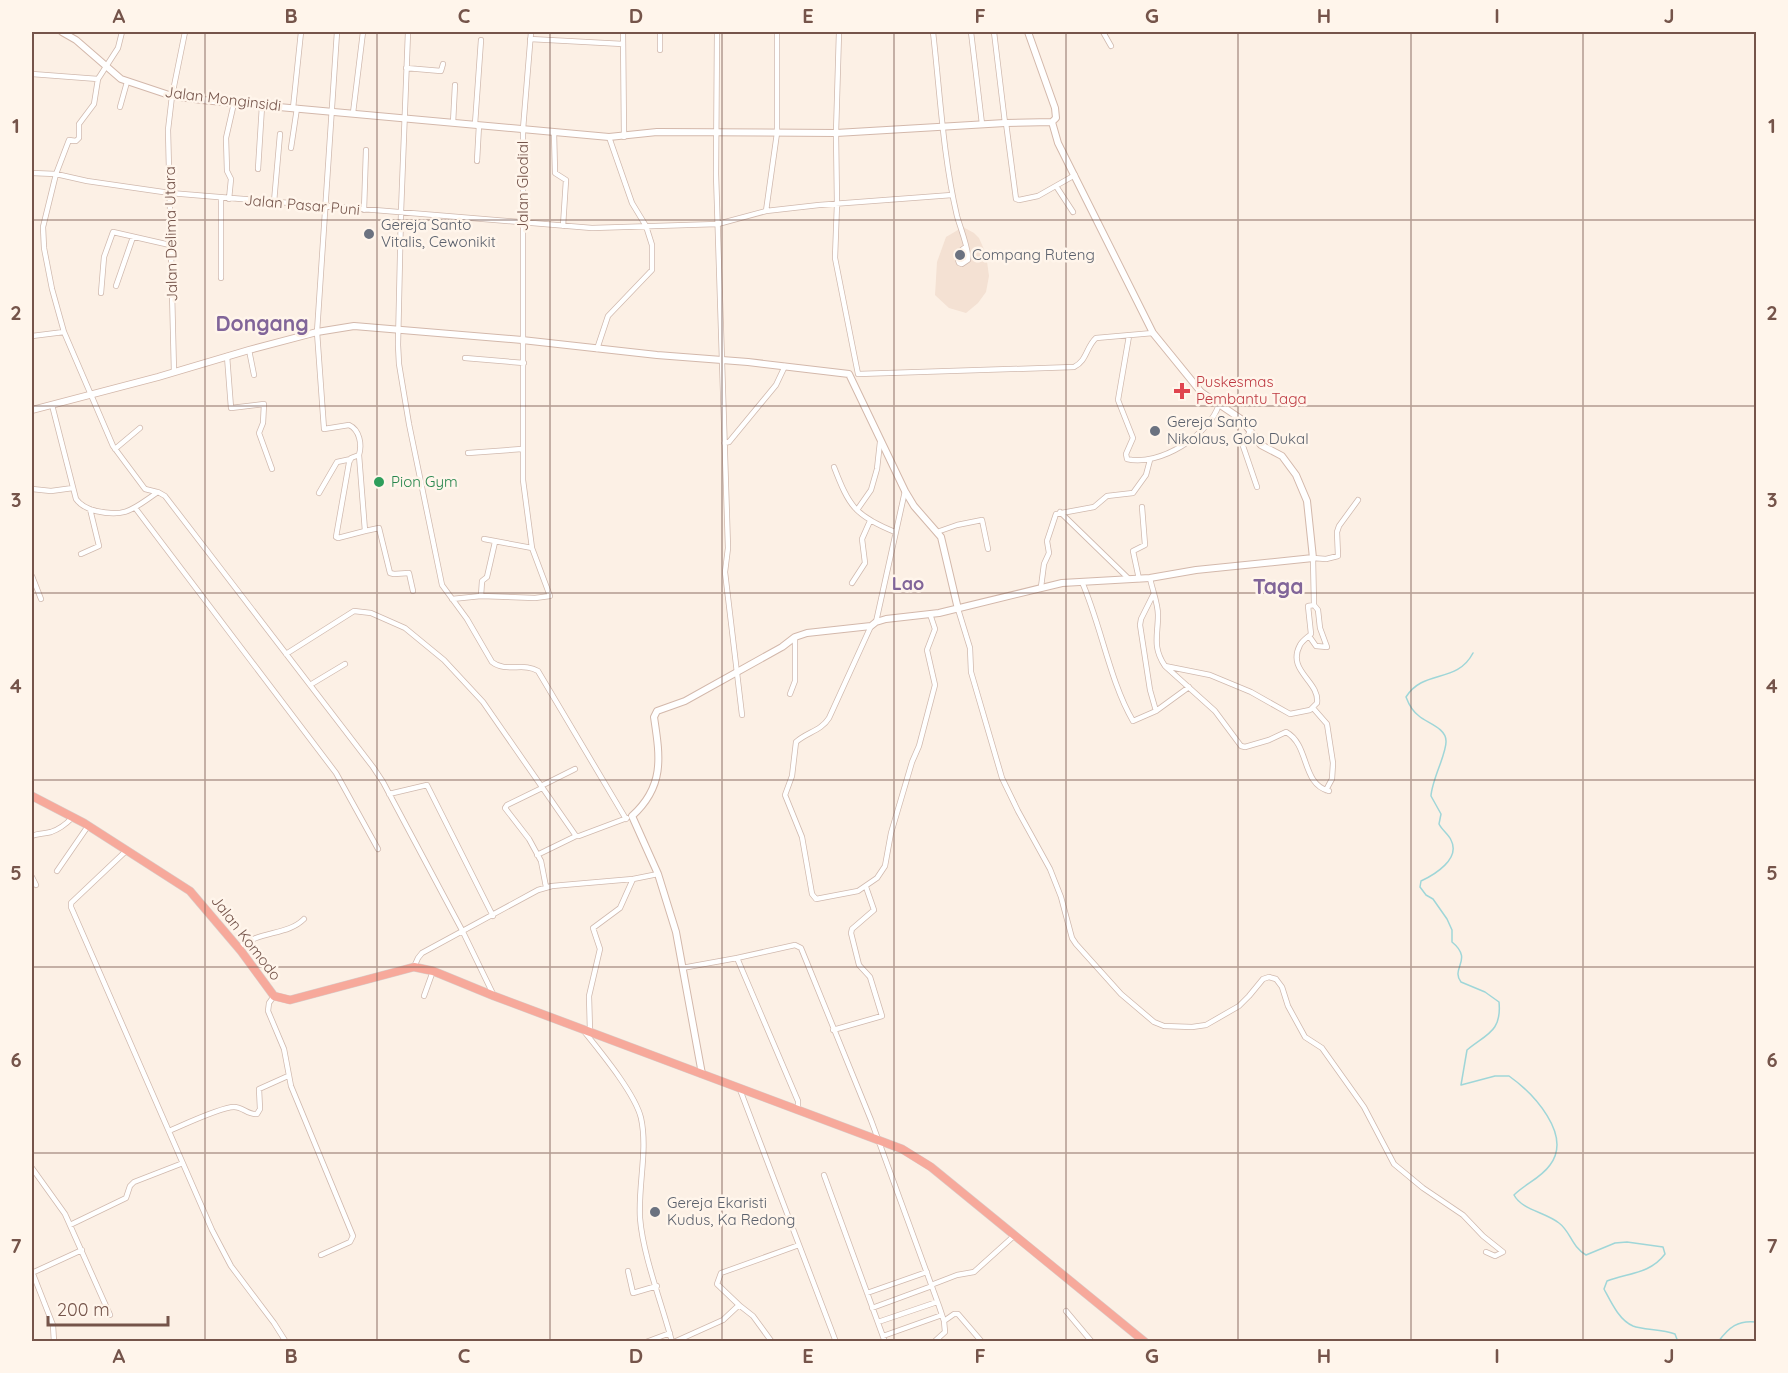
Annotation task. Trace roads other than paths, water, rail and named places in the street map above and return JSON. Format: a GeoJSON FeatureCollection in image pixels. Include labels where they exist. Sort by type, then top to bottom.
{"type":"FeatureCollection","features":[{"type":"Feature","properties":{"kind":"highway","name":"Jalan Komodo"},"geometry":{"type":"LineString","coordinates":[[32,796],[88,826],[190,891],[238,948],[274,996],[290,1000],[414,968],[433,971],[916,1156],[1145,1341]]}},
{"type":"Feature","properties":{"kind":"street","name":"Jalan Monginsidi"},"geometry":{"type":"LineString","coordinates":[[62,32],[76,40],[117,76],[128,82],[172,96],[453,123],[624,137],[657,132],[836,133],[1052,122]]}},
{"type":"Feature","properties":{"kind":"street"},"geometry":{"type":"LineString","coordinates":[[122,32],[118,48],[98,79],[94,104],[79,124],[77,140],[67,141],[56,174],[43,236],[52,289],[64,332],[115,449],[145,489],[158,492],[168,498],[379,775],[463,932],[494,996]]}},
{"type":"Feature","properties":{"kind":"street","name":"Jalan Delima Utara"},"geometry":{"type":"LineString","coordinates":[[174,372],[168,130],[172,96],[185,32]]}},
{"type":"Feature","properties":{"kind":"street"},"geometry":{"type":"LineString","coordinates":[[291,148],[301,32]]}},
{"type":"Feature","properties":{"kind":"street"},"geometry":{"type":"LineString","coordinates":[[337,32],[317,332],[324,429],[353,427],[358,434],[365,531]]}},
{"type":"Feature","properties":{"kind":"street"},"geometry":{"type":"LineString","coordinates":[[353,113],[363,32]]}},
{"type":"Feature","properties":{"kind":"street"},"geometry":{"type":"LineString","coordinates":[[408,32],[403,118],[399,363],[442,585],[455,599],[492,662],[503,668],[532,668],[538,671],[629,818],[658,874],[676,932],[702,1074]]}},
{"type":"Feature","properties":{"kind":"street","name":"Jalan Glodial"},"geometry":{"type":"LineString","coordinates":[[481,596],[549,597],[549,591],[532,548],[523,480],[522,449],[523,129],[531,32]]}},
{"type":"Feature","properties":{"kind":"street"},"geometry":{"type":"LineString","coordinates":[[623,32],[624,137]]}},
{"type":"Feature","properties":{"kind":"street"},"geometry":{"type":"LineString","coordinates":[[660,32],[660,50]]}},
{"type":"Feature","properties":{"kind":"street"},"geometry":{"type":"LineString","coordinates":[[717,32],[716,131],[728,548],[725,572],[742,715]]}},
{"type":"Feature","properties":{"kind":"street"},"geometry":{"type":"LineString","coordinates":[[766,211],[773,176],[777,133],[777,32]]}},
{"type":"Feature","properties":{"kind":"street"},"geometry":{"type":"LineString","coordinates":[[839,32],[835,261],[858,374]]}},
{"type":"Feature","properties":{"kind":"street"},"geometry":{"type":"LineString","coordinates":[[933,32],[952,195],[966,247]]}},
{"type":"Feature","properties":{"kind":"street"},"geometry":{"type":"LineString","coordinates":[[971,32],[982,124]]}},
{"type":"Feature","properties":{"kind":"street"},"geometry":{"type":"LineString","coordinates":[[994,32],[1016,199],[1035,197],[1075,175]]}},
{"type":"Feature","properties":{"kind":"street"},"geometry":{"type":"LineString","coordinates":[[1028,32],[1055,108],[1056,118],[1052,122],[1058,143],[1153,333],[1191,381],[1207,397],[1236,415],[1261,445],[1284,458],[1301,484],[1307,501],[1313,558],[1314,605],[1318,610],[1320,628],[1327,647],[1315,646],[1309,636]]}},
{"type":"Feature","properties":{"kind":"street"},"geometry":{"type":"LineString","coordinates":[[1103,32],[1111,46]]}},
{"type":"Feature","properties":{"kind":"street"},"geometry":{"type":"LineString","coordinates":[[530,39],[623,44]]}},
{"type":"Feature","properties":{"kind":"street"},"geometry":{"type":"LineString","coordinates":[[477,161],[481,40]]}},
{"type":"Feature","properties":{"kind":"street"},"geometry":{"type":"LineString","coordinates":[[406,68],[441,71],[443,64]]}},
{"type":"Feature","properties":{"kind":"street"},"geometry":{"type":"LineString","coordinates":[[32,74],[98,79]]}},
{"type":"Feature","properties":{"kind":"street"},"geometry":{"type":"LineString","coordinates":[[120,106],[128,82]]}},
{"type":"Feature","properties":{"kind":"street"},"geometry":{"type":"LineString","coordinates":[[453,123],[455,85]]}},
{"type":"Feature","properties":{"kind":"street"},"geometry":{"type":"LineString","coordinates":[[228,199],[231,179],[227,171],[226,138],[234,103]]}},
{"type":"Feature","properties":{"kind":"street"},"geometry":{"type":"LineString","coordinates":[[258,169],[262,105]]}},
{"type":"Feature","properties":{"kind":"street"},"geometry":{"type":"LineString","coordinates":[[554,132],[555,173],[566,180],[563,226]]}},
{"type":"Feature","properties":{"kind":"street"},"geometry":{"type":"LineString","coordinates":[[274,202],[280,135]]}},
{"type":"Feature","properties":{"kind":"street"},"geometry":{"type":"LineString","coordinates":[[597,349],[608,316],[652,270],[652,245],[646,226],[632,203],[609,137]]}},
{"type":"Feature","properties":{"kind":"street"},"geometry":{"type":"LineString","coordinates":[[364,210],[366,150]]}},
{"type":"Feature","properties":{"kind":"street","name":"Jalan Pasar Puni"},"geometry":{"type":"LineString","coordinates":[[32,174],[56,174],[170,194],[592,228],[718,224],[766,211],[952,195]]}},
{"type":"Feature","properties":{"kind":"street"},"geometry":{"type":"LineString","coordinates":[[1056,186],[1073,212]]}},
{"type":"Feature","properties":{"kind":"street"},"geometry":{"type":"LineString","coordinates":[[220,278],[221,198]]}},
{"type":"Feature","properties":{"kind":"street"},"geometry":{"type":"LineString","coordinates":[[101,293],[104,257],[112,233],[170,244]]}},
{"type":"Feature","properties":{"kind":"street"},"geometry":{"type":"LineString","coordinates":[[116,286],[133,237]]}},
{"type":"Feature","properties":{"kind":"street"},"geometry":{"type":"LineString","coordinates":[[32,410],[317,332],[354,326],[522,340],[849,374],[1074,367],[1083,361],[1096,338],[1153,333]]}},
{"type":"Feature","properties":{"kind":"street"},"geometry":{"type":"LineString","coordinates":[[32,336],[64,332]]}},
{"type":"Feature","properties":{"kind":"street"},"geometry":{"type":"LineString","coordinates":[[1129,336],[1118,397],[1133,438],[1126,457],[1130,460],[1150,459],[1186,444],[1215,417],[1219,404]]}},
{"type":"Feature","properties":{"kind":"street"},"geometry":{"type":"LineString","coordinates":[[249,350],[254,375]]}},
{"type":"Feature","properties":{"kind":"street"},"geometry":{"type":"LineString","coordinates":[[227,356],[230,408],[264,404],[263,424],[259,433],[272,469]]}},
{"type":"Feature","properties":{"kind":"street"},"geometry":{"type":"LineString","coordinates":[[465,358],[524,363]]}},
{"type":"Feature","properties":{"kind":"street"},"geometry":{"type":"LineString","coordinates":[[724,444],[729,442],[776,385],[785,366]]}},
{"type":"Feature","properties":{"kind":"street"},"geometry":{"type":"LineString","coordinates":[[849,374],[905,490],[914,506],[937,532],[943,543],[958,609],[970,648],[972,672],[1005,786],[1050,869],[1061,897],[1072,938],[1076,944],[1126,999],[1154,1022],[1164,1026],[1206,1025],[1239,1005],[1263,979],[1269,977],[1276,979],[1305,1037],[1322,1048],[1364,1107],[1394,1164],[1423,1188],[1463,1215],[1483,1236],[1503,1252],[1495,1256],[1486,1252]]}},
{"type":"Feature","properties":{"kind":"street"},"geometry":{"type":"LineString","coordinates":[[52,405],[77,501],[90,509],[117,514],[136,509],[158,492]]}},
{"type":"Feature","properties":{"kind":"street"},"geometry":{"type":"LineString","coordinates":[[115,449],[140,428]]}},
{"type":"Feature","properties":{"kind":"street"},"geometry":{"type":"LineString","coordinates":[[1250,431],[1243,446],[1257,488]]}},
{"type":"Feature","properties":{"kind":"street"},"geometry":{"type":"LineString","coordinates":[[857,510],[871,490],[877,469],[881,439]]}},
{"type":"Feature","properties":{"kind":"street"},"geometry":{"type":"LineString","coordinates":[[468,453],[522,449]]}},
{"type":"Feature","properties":{"kind":"street"},"geometry":{"type":"LineString","coordinates":[[319,493],[337,462],[359,455]]}},
{"type":"Feature","properties":{"kind":"street"},"geometry":{"type":"LineString","coordinates":[[351,459],[336,537],[379,528],[390,573],[409,573],[413,591]]}},
{"type":"Feature","properties":{"kind":"street"},"geometry":{"type":"LineString","coordinates":[[1041,587],[1044,564],[1049,553],[1047,541],[1055,517],[1060,512],[1091,508],[1107,496],[1133,493],[1146,475],[1150,459]]}},
{"type":"Feature","properties":{"kind":"street"},"geometry":{"type":"LineString","coordinates":[[834,467],[846,498],[857,510],[870,521],[895,532]]}},
{"type":"Feature","properties":{"kind":"street"},"geometry":{"type":"LineString","coordinates":[[32,489],[54,491],[74,488]]}},
{"type":"Feature","properties":{"kind":"street"},"geometry":{"type":"LineString","coordinates":[[905,490],[873,624],[829,718],[820,728],[806,734],[796,742],[792,776],[785,792],[802,837],[813,897],[816,899],[858,891],[877,878],[885,866],[891,833],[919,746],[935,685],[927,650],[935,629],[930,614]]}},
{"type":"Feature","properties":{"kind":"street"},"geometry":{"type":"LineString","coordinates":[[537,855],[576,836],[629,818],[650,797],[657,783],[655,713],[685,702],[782,647],[795,637],[807,633],[958,609],[1041,587],[1150,578],[1196,570],[1313,558],[1326,559],[1338,556],[1339,526],[1358,500]]}},
{"type":"Feature","properties":{"kind":"street"},"geometry":{"type":"LineString","coordinates":[[1138,579],[1133,551],[1145,546],[1142,507]]}},
{"type":"Feature","properties":{"kind":"street"},"geometry":{"type":"LineString","coordinates":[[81,554],[99,545],[90,509]]}},
{"type":"Feature","properties":{"kind":"street"},"geometry":{"type":"LineString","coordinates":[[136,509],[336,772],[378,849]]}},
{"type":"Feature","properties":{"kind":"street"},"geometry":{"type":"LineString","coordinates":[[1060,512],[1129,579]]}},
{"type":"Feature","properties":{"kind":"street"},"geometry":{"type":"LineString","coordinates":[[937,532],[982,520],[988,549]]}},
{"type":"Feature","properties":{"kind":"street"},"geometry":{"type":"LineString","coordinates":[[852,583],[865,563],[862,539],[870,521]]}},
{"type":"Feature","properties":{"kind":"street"},"geometry":{"type":"LineString","coordinates":[[484,539],[532,548]]}},
{"type":"Feature","properties":{"kind":"street"},"geometry":{"type":"LineString","coordinates":[[455,599],[481,596],[482,581],[487,578],[495,542]]}},
{"type":"Feature","properties":{"kind":"street"},"geometry":{"type":"LineString","coordinates":[[32,576],[41,599]]}},
{"type":"Feature","properties":{"kind":"street"},"geometry":{"type":"LineString","coordinates":[[1150,578],[1158,614],[1156,642],[1159,656],[1165,666],[1215,711],[1243,747],[1269,740],[1286,732],[1296,738],[1302,747],[1302,753],[1314,781],[1328,791],[1332,779],[1333,763],[1327,724],[1313,708]]}},
{"type":"Feature","properties":{"kind":"street"},"geometry":{"type":"LineString","coordinates":[[1082,582],[1093,606],[1114,673],[1132,720],[1135,722],[1156,711],[1189,687]]}},
{"type":"Feature","properties":{"kind":"street"},"geometry":{"type":"LineString","coordinates":[[1153,595],[1140,625],[1150,690],[1156,711]]}},
{"type":"Feature","properties":{"kind":"street"},"geometry":{"type":"LineString","coordinates":[[1165,666],[1210,675],[1251,692],[1290,714],[1313,708],[1317,703],[1317,694],[1301,673],[1298,660],[1300,644],[1311,633],[1308,606],[1314,605]]}},
{"type":"Feature","properties":{"kind":"street"},"geometry":{"type":"LineString","coordinates":[[286,654],[354,611],[371,613],[405,628],[444,660],[483,702],[576,836]]}},
{"type":"Feature","properties":{"kind":"street"},"geometry":{"type":"LineString","coordinates":[[790,694],[795,681],[795,637]]}},
{"type":"Feature","properties":{"kind":"street"},"geometry":{"type":"LineString","coordinates":[[310,685],[345,664]]}},
{"type":"Feature","properties":{"kind":"street"},"geometry":{"type":"LineString","coordinates":[[546,887],[542,863],[529,839],[505,808],[575,769]]}},
{"type":"Feature","properties":{"kind":"street"},"geometry":{"type":"LineString","coordinates":[[390,794],[426,785],[492,916]]}},
{"type":"Feature","properties":{"kind":"street"},"geometry":{"type":"LineString","coordinates":[[32,837],[38,833],[52,832],[72,818]]}},
{"type":"Feature","properties":{"kind":"street"},"geometry":{"type":"LineString","coordinates":[[57,871],[88,826]]}},
{"type":"Feature","properties":{"kind":"street"},"geometry":{"type":"LineString","coordinates":[[127,850],[70,907],[212,1230],[231,1266],[286,1341]]}},
{"type":"Feature","properties":{"kind":"street"},"geometry":{"type":"LineString","coordinates":[[414,968],[417,958],[422,953],[546,887],[633,879],[658,874]]}},
{"type":"Feature","properties":{"kind":"street"},"geometry":{"type":"LineString","coordinates":[[32,877],[36,885]]}},
{"type":"Feature","properties":{"kind":"street"},"geometry":{"type":"LineString","coordinates":[[590,1031],[589,996],[600,949],[593,927],[620,908],[633,879]]}},
{"type":"Feature","properties":{"kind":"street"},"geometry":{"type":"LineString","coordinates":[[833,1030],[882,1016],[870,977],[860,965],[850,933],[873,911],[866,886]]}},
{"type":"Feature","properties":{"kind":"street"},"geometry":{"type":"LineString","coordinates":[[238,948],[249,939],[295,927],[304,920]]}},
{"type":"Feature","properties":{"kind":"street"},"geometry":{"type":"LineString","coordinates":[[682,968],[798,946],[807,962],[813,982],[871,1120],[932,1285],[944,1322],[943,1335],[934,1341]]}},
{"type":"Feature","properties":{"kind":"street"},"geometry":{"type":"LineString","coordinates":[[737,958],[798,1101],[798,1111]]}},
{"type":"Feature","properties":{"kind":"street"},"geometry":{"type":"LineString","coordinates":[[424,996],[433,971]]}},
{"type":"Feature","properties":{"kind":"street"},"geometry":{"type":"LineString","coordinates":[[274,996],[269,1003],[268,1011],[284,1049],[288,1076],[353,1236],[350,1242],[321,1255]]}},
{"type":"Feature","properties":{"kind":"street"},"geometry":{"type":"LineString","coordinates":[[581,1029],[608,1060],[640,1116],[643,1168],[640,1218],[673,1341],[728,1317],[738,1306]]}},
{"type":"Feature","properties":{"kind":"street"},"geometry":{"type":"LineString","coordinates":[[169,1131],[228,1108],[241,1108],[257,1114],[260,1107],[259,1089],[288,1076]]}},
{"type":"Feature","properties":{"kind":"street"},"geometry":{"type":"LineString","coordinates":[[739,1087],[836,1341]]}},
{"type":"Feature","properties":{"kind":"street"},"geometry":{"type":"LineString","coordinates":[[70,1225],[126,1198],[134,1182],[183,1163]]}},
{"type":"Feature","properties":{"kind":"street"},"geometry":{"type":"LineString","coordinates":[[32,1168],[70,1225],[110,1315]]}},
{"type":"Feature","properties":{"kind":"street"},"geometry":{"type":"LineString","coordinates":[[824,1175],[884,1339],[942,1316]]}},
{"type":"Feature","properties":{"kind":"street"},"geometry":{"type":"LineString","coordinates":[[872,1308],[957,1275],[974,1272],[1015,1235]]}},
{"type":"Feature","properties":{"kind":"street"},"geometry":{"type":"LineString","coordinates":[[772,1341],[753,1317],[738,1306],[717,1284],[721,1273],[800,1245]]}},
{"type":"Feature","properties":{"kind":"street"},"geometry":{"type":"LineString","coordinates":[[54,1341],[53,1325],[33,1274],[81,1250]]}},
{"type":"Feature","properties":{"kind":"street"},"geometry":{"type":"LineString","coordinates":[[628,1271],[633,1293],[657,1286]]}},
{"type":"Feature","properties":{"kind":"street"},"geometry":{"type":"LineString","coordinates":[[867,1293],[927,1272]]}},
{"type":"Feature","properties":{"kind":"street"},"geometry":{"type":"LineString","coordinates":[[878,1322],[937,1302]]}},
{"type":"Feature","properties":{"kind":"street"},"geometry":{"type":"LineString","coordinates":[[1066,1311],[1092,1341]]}},
{"type":"Feature","properties":{"kind":"street"},"geometry":{"type":"LineString","coordinates":[[944,1322],[954,1314],[958,1314],[982,1341]]}},
{"type":"Feature","properties":{"kind":"street"},"geometry":{"type":"LineString","coordinates":[[646,1341],[670,1333]]}},
{"type":"Feature","properties":{"kind":"waterway"},"geometry":{"type":"LineString","coordinates":[[1473,653],[1458,669],[1421,683],[1413,688],[1406,697],[1414,712],[1440,729],[1446,741],[1431,796],[1441,814],[1439,824],[1451,840],[1452,854],[1445,865],[1421,881],[1420,887],[1426,895],[1433,899],[1452,930],[1452,942],[1458,948],[1462,959],[1458,972],[1461,982],[1485,992],[1499,1002],[1498,1020],[1495,1026],[1467,1050],[1461,1085],[1495,1076],[1509,1076],[1529,1093],[1547,1116],[1557,1141],[1556,1153],[1546,1170],[1514,1195],[1522,1204],[1559,1223],[1586,1255],[1615,1243],[1627,1242],[1663,1247],[1665,1254],[1653,1266],[1607,1281],[1604,1289],[1616,1310],[1628,1323],[1637,1327],[1675,1334],[1678,1342]]}},
{"type":"Feature","properties":{"kind":"waterway"},"geometry":{"type":"LineString","coordinates":[[1718,1342],[1726,1332],[1739,1323],[1756,1322]]}},
{"type":"Feature","properties":{"kind":"place","name":"Gereja Santo Vitalis, Cewonikit"},"geometry":{"type":"Point","coordinates":[369,234]}},
{"type":"Feature","properties":{"kind":"place","name":"Compang Ruteng"},"geometry":{"type":"Point","coordinates":[960,255]}},
{"type":"Feature","properties":{"kind":"place","name":"Puskesmas Pembantu Taga"},"geometry":{"type":"Point","coordinates":[1182,391]}},
{"type":"Feature","properties":{"kind":"place","name":"Gereja Santo Nikolaus, Golo Dukal"},"geometry":{"type":"Point","coordinates":[1155,431]}},
{"type":"Feature","properties":{"kind":"place","name":"Pion Gym"},"geometry":{"type":"Point","coordinates":[379,482]}},
{"type":"Feature","properties":{"kind":"place","name":"Gereja Ekaristi Kudus, Ka Redong"},"geometry":{"type":"Point","coordinates":[655,1212]}},
{"type":"Feature","properties":{"kind":"district","name":"Dongang"},"geometry":{"type":"Point","coordinates":[262,324]}},
{"type":"Feature","properties":{"kind":"district","name":"Lao"},"geometry":{"type":"Point","coordinates":[908,584]}},
{"type":"Feature","properties":{"kind":"district","name":"Taga"},"geometry":{"type":"Point","coordinates":[1278,587]}}]}
